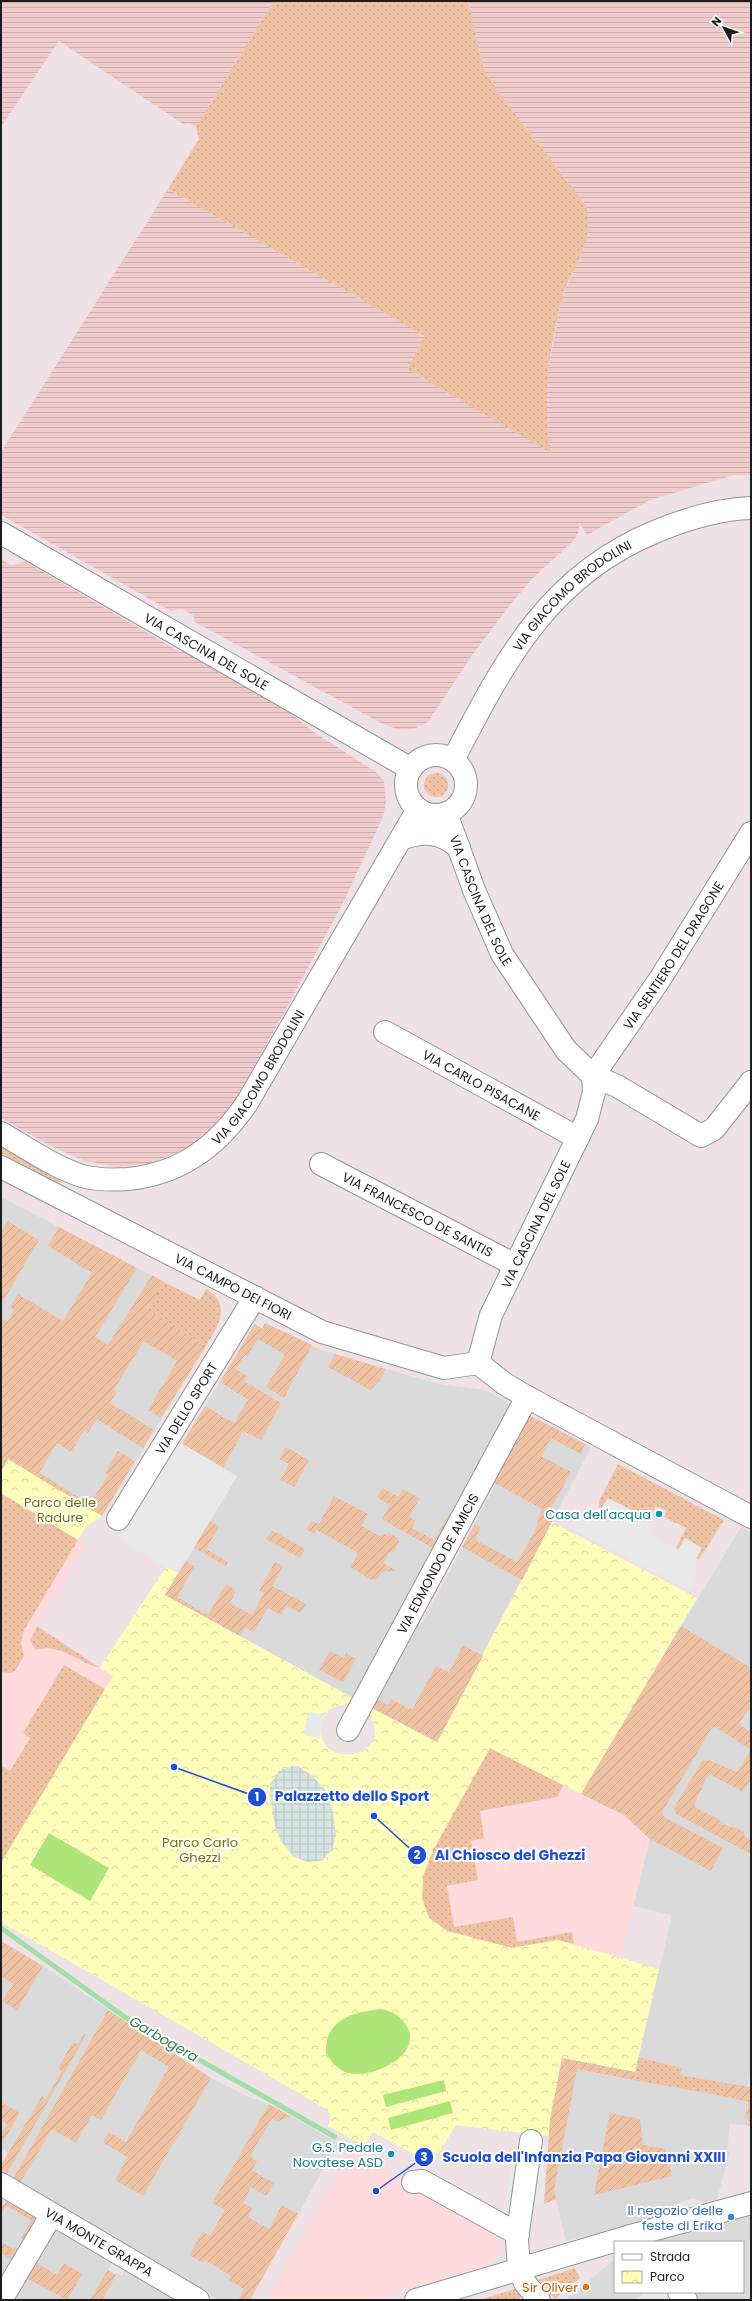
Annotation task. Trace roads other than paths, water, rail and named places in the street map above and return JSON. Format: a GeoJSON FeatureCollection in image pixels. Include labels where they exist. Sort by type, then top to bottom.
{"type":"FeatureCollection","features":[{"type":"Feature","properties":{"kind":"street","name":"VIA GIACOMO BRODOLINI"},"geometry":{"type":"LineString","coordinates":[[453,760],[490,690],[518,646],[543,612],[576,578],[616,551],[666,527],[689,518],[751,508]]}},
{"type":"Feature","properties":{"kind":"street","name":"VIA CASCINA DEL SOLE"},"geometry":{"type":"LineString","coordinates":[[1,533],[411,769]]}},
{"type":"Feature","properties":{"kind":"street"},"geometry":{"type":"LineString","coordinates":[[434,755],[443,756],[453,760],[463,771],[466,788],[460,803],[446,813],[435,815],[418,809],[412,803],[406,786],[411,769],[417,762],[434,755]]}},
{"type":"Feature","properties":{"kind":"street","name":"VIA GIACOMO BRODOLINI"},"geometry":{"type":"LineString","coordinates":[[1,1133],[68,1170],[99,1179],[132,1178],[160,1173],[185,1164],[202,1153],[231,1126],[247,1103],[418,809]]}},
{"type":"Feature","properties":{"kind":"street","name":"VIA CASCINA DEL SOLE"},"geometry":{"type":"LineString","coordinates":[[446,813],[474,890],[502,954],[566,1050],[593,1076],[594,1092],[591,1105],[578,1138],[491,1315],[478,1363]]}},
{"type":"Feature","properties":{"kind":"street"},"geometry":{"type":"LineString","coordinates":[[401,839],[418,833],[428,832],[447,838],[459,848]]}},
{"type":"Feature","properties":{"kind":"street","name":"VIA SENTIERO DEL DRAGONE"},"geometry":{"type":"LineString","coordinates":[[593,1076],[660,979],[751,833]]}},
{"type":"Feature","properties":{"kind":"street","name":"VIA CARLO PISACANE"},"geometry":{"type":"LineString","coordinates":[[385,1032],[578,1138]]}},
{"type":"Feature","properties":{"kind":"street"},"geometry":{"type":"LineString","coordinates":[[593,1076],[616,1086],[701,1136],[714,1129],[751,1082]]}},
{"type":"Feature","properties":{"kind":"street","name":"VIA FRANCESCO DE SANTIS"},"geometry":{"type":"LineString","coordinates":[[321,1164],[515,1265]]}},
{"type":"Feature","properties":{"kind":"street","name":"VIA CAMPO DEI FIORI"},"geometry":{"type":"LineString","coordinates":[[1,1166],[322,1332],[424,1364],[452,1368],[478,1363]]}},
{"type":"Feature","properties":{"kind":"street","name":"VIA DELLO SPORT"},"geometry":{"type":"LineString","coordinates":[[118,1519],[255,1297]]}},
{"type":"Feature","properties":{"kind":"street"},"geometry":{"type":"LineString","coordinates":[[478,1363],[505,1384],[527,1397],[751,1517]]}},
{"type":"Feature","properties":{"kind":"street","name":"VIA EDMONDO DE AMICIS"},"geometry":{"type":"LineString","coordinates":[[348,1730],[527,1397]]}},
{"type":"Feature","properties":{"kind":"street"},"geometry":{"type":"LineString","coordinates":[[531,2141],[518,2234],[519,2268],[525,2283],[539,2300]]}},
{"type":"Feature","properties":{"kind":"street"},"geometry":{"type":"LineString","coordinates":[[413,2182],[422,2181],[518,2234]]}},
{"type":"Feature","properties":{"kind":"street","name":"VIA MONTE GRAPPA"},"geometry":{"type":"LineString","coordinates":[[1,2184],[198,2300]]}},
{"type":"Feature","properties":{"kind":"street"},"geometry":{"type":"LineString","coordinates":[[623,2241],[751,2203]]}},
{"type":"Feature","properties":{"kind":"street"},"geometry":{"type":"LineString","coordinates":[[1,2300],[52,2214]]}},
{"type":"Feature","properties":{"kind":"street"},"geometry":{"type":"LineString","coordinates":[[416,2300],[519,2268],[614,2243]]}},
{"type":"Feature","properties":{"kind":"waterway","name":"Garbogera"},"geometry":{"type":"LineString","coordinates":[[1,1928],[129,2020],[335,2137]]}},
{"type":"Feature","properties":{"kind":"place","name":"Casa dell'acqua"},"geometry":{"type":"Point","coordinates":[659,1514]}},
{"type":"Feature","properties":{"kind":"place","name":"Palazzetto dello Sport"},"geometry":{"type":"Point","coordinates":[174,1767]}},
{"type":"Feature","properties":{"kind":"place","name":"Al Chiosco del Ghezzi"},"geometry":{"type":"Point","coordinates":[374,1816]}},
{"type":"Feature","properties":{"kind":"place","name":"G.S. Pedale Novatese ASD"},"geometry":{"type":"Point","coordinates":[391,2154]}},
{"type":"Feature","properties":{"kind":"place","name":"Scuola dell'Infanzia Papa Giovanni XXIII"},"geometry":{"type":"Point","coordinates":[376,2191]}},
{"type":"Feature","properties":{"kind":"place","name":"Il negozio delle feste di Erika"},"geometry":{"type":"Point","coordinates":[731,2217]}},
{"type":"Feature","properties":{"kind":"place","name":"Sir Oliver"},"geometry":{"type":"Point","coordinates":[586,2287]}},
{"type":"Feature","properties":{"kind":"park label","name":"Parco delle Radure"},"geometry":{"type":"Point","coordinates":[60,1510]}},
{"type":"Feature","properties":{"kind":"park label","name":"Parco Carlo Ghezzi"},"geometry":{"type":"Point","coordinates":[200,1850]}}]}
